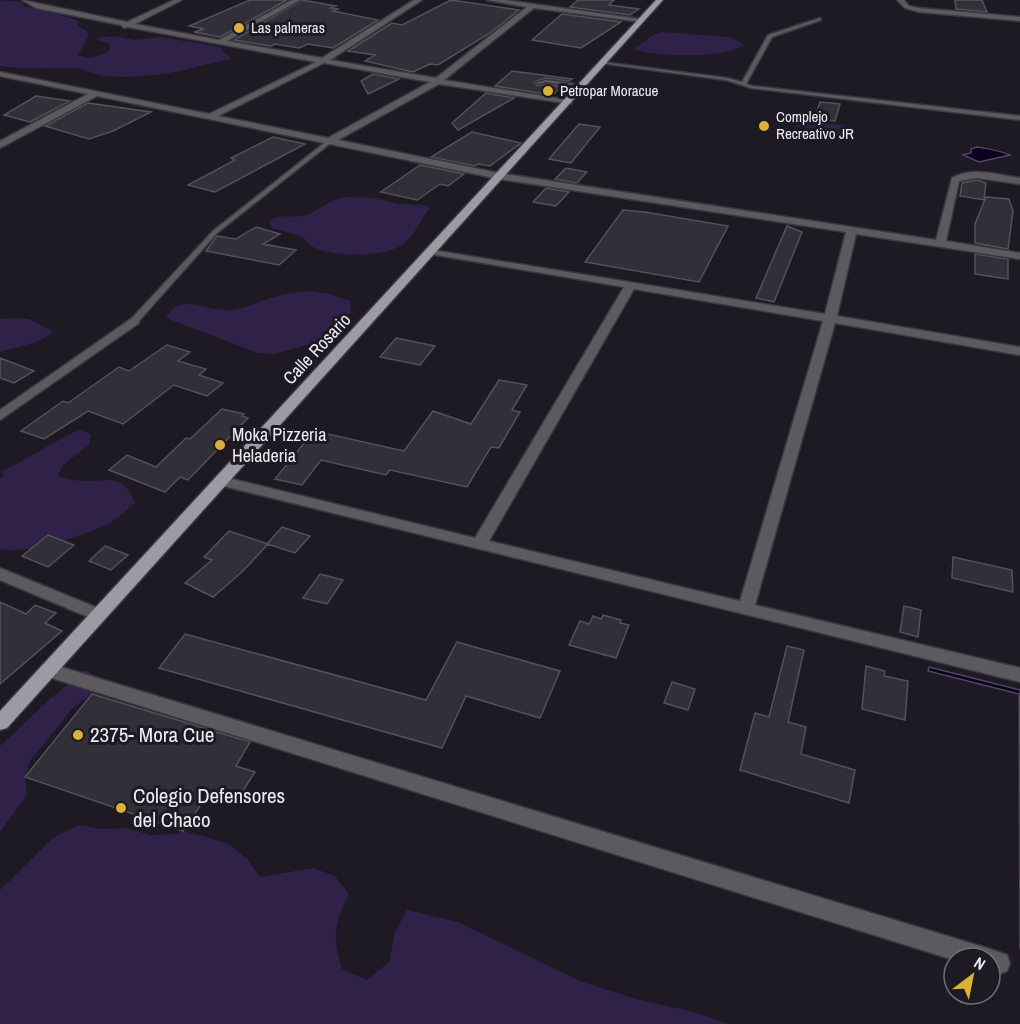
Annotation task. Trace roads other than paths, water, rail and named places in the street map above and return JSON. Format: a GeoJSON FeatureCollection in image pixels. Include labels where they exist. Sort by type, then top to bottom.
{"type":"FeatureCollection","features":[{"type":"Feature","properties":{"kind":"main road","name":"Calle Rosario"},"geometry":{"type":"LineString","coordinates":[[0,723],[660,0]]}},
{"type":"Feature","properties":{"kind":"street"},"geometry":{"type":"LineString","coordinates":[[25,0],[38,7],[124,26],[323,62],[527,93],[568,102]]}},
{"type":"Feature","properties":{"kind":"street"},"geometry":{"type":"LineString","coordinates":[[124,26],[178,0]]}},
{"type":"Feature","properties":{"kind":"street"},"geometry":{"type":"LineString","coordinates":[[220,42],[297,0]]}},
{"type":"Feature","properties":{"kind":"street"},"geometry":{"type":"LineString","coordinates":[[210,117],[323,62],[419,0]]}},
{"type":"Feature","properties":{"kind":"street"},"geometry":{"type":"LineString","coordinates":[[490,0],[640,21]]}},
{"type":"Feature","properties":{"kind":"street"},"geometry":{"type":"LineString","coordinates":[[900,0],[907,7],[920,10],[1020,19]]}},
{"type":"Feature","properties":{"kind":"street"},"geometry":{"type":"LineString","coordinates":[[330,141],[438,81],[531,6]]}},
{"type":"Feature","properties":{"kind":"street"},"geometry":{"type":"LineString","coordinates":[[0,74],[499,176],[1020,255]]}},
{"type":"Feature","properties":{"kind":"street"},"geometry":{"type":"LineString","coordinates":[[0,145],[95,94]]}},
{"type":"Feature","properties":{"kind":"street"},"geometry":{"type":"LineString","coordinates":[[940,244],[956,180],[959,176],[969,174],[1020,181]]}},
{"type":"Feature","properties":{"kind":"street"},"geometry":{"type":"LineString","coordinates":[[746,608],[830,319],[852,231]]}},
{"type":"Feature","properties":{"kind":"street"},"geometry":{"type":"LineString","coordinates":[[430,251],[1020,351]]}},
{"type":"Feature","properties":{"kind":"street"},"geometry":{"type":"LineString","coordinates":[[479,544],[631,285]]}},
{"type":"Feature","properties":{"kind":"street"},"geometry":{"type":"LineString","coordinates":[[0,416],[135,320]]}},
{"type":"Feature","properties":{"kind":"street"},"geometry":{"type":"LineString","coordinates":[[220,481],[1020,675]]}},
{"type":"Feature","properties":{"kind":"street"},"geometry":{"type":"LineString","coordinates":[[0,574],[99,615]]}},
{"type":"Feature","properties":{"kind":"street"},"geometry":{"type":"LineString","coordinates":[[48,670],[945,946]]}},
{"type":"Feature","properties":{"kind":"lane"},"geometry":{"type":"LineString","coordinates":[[743,84],[770,36],[820,19]]}},
{"type":"Feature","properties":{"kind":"lane"},"geometry":{"type":"LineString","coordinates":[[602,63],[727,79],[743,84],[1020,118]]}},
{"type":"Feature","properties":{"kind":"lane"},"geometry":{"type":"LineString","coordinates":[[538,83],[546,81],[582,86]]}},
{"type":"Feature","properties":{"kind":"lane"},"geometry":{"type":"LineString","coordinates":[[135,320],[215,231],[330,141]]}},
{"type":"Feature","properties":{"kind":"place","name":"Las palmeras"},"geometry":{"type":"Point","coordinates":[239,28]}},
{"type":"Feature","properties":{"kind":"place","name":"Petropar Moracue"},"geometry":{"type":"Point","coordinates":[548,91]}},
{"type":"Feature","properties":{"kind":"place","name":"Complejo Recreativo JR"},"geometry":{"type":"Point","coordinates":[764,126]}},
{"type":"Feature","properties":{"kind":"place","name":"Moka Pizzeria Heladeria"},"geometry":{"type":"Point","coordinates":[220,445]}},
{"type":"Feature","properties":{"kind":"place","name":"2375- Mora Cue"},"geometry":{"type":"Point","coordinates":[78,735]}},
{"type":"Feature","properties":{"kind":"place","name":"Colegio Defensores del Chaco"},"geometry":{"type":"Point","coordinates":[121,808]}}]}
